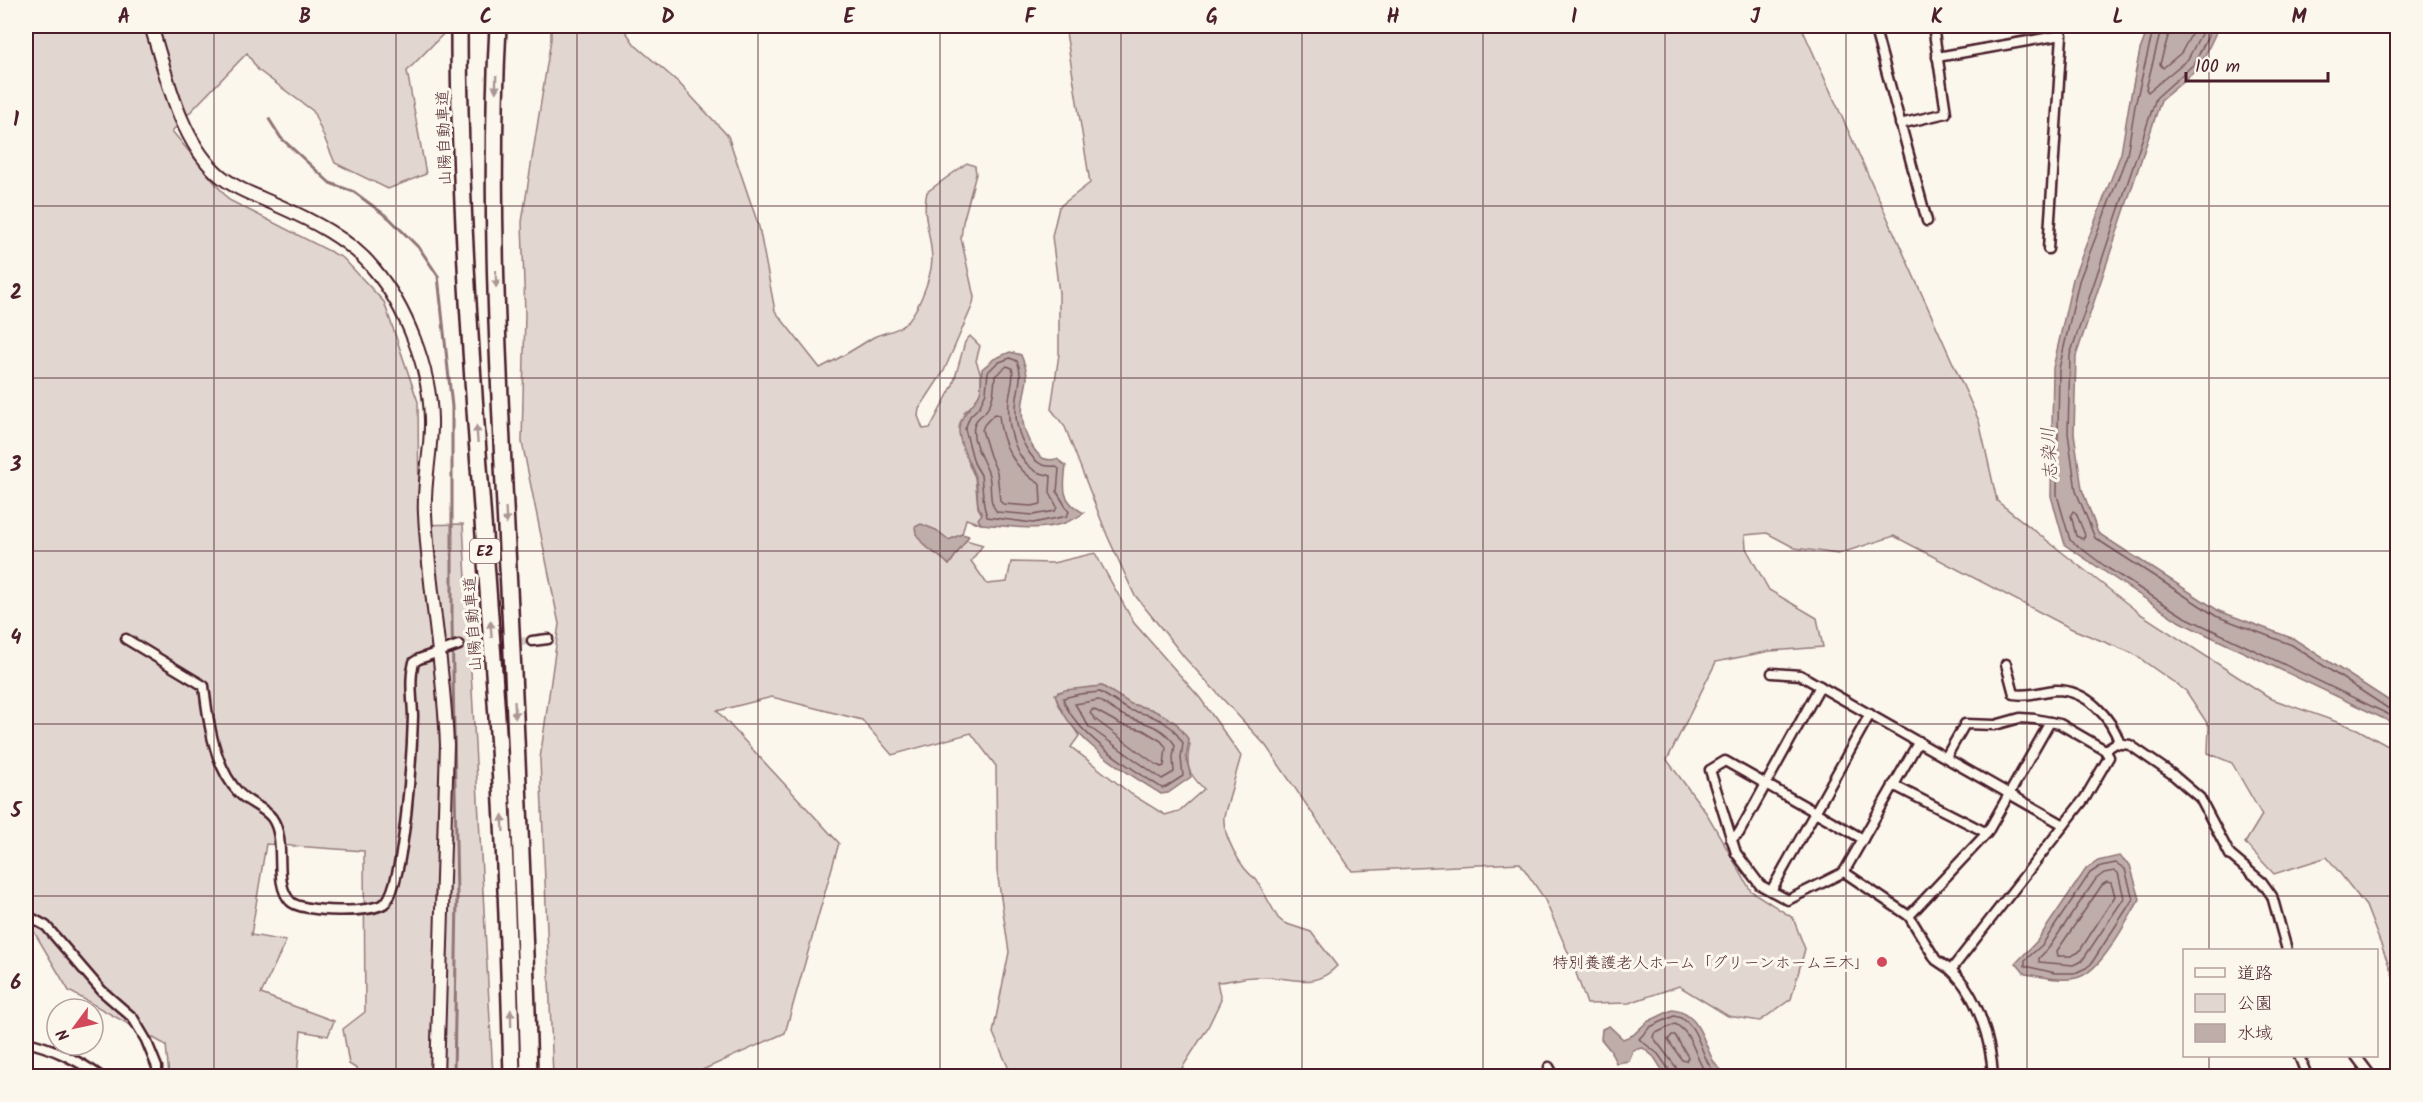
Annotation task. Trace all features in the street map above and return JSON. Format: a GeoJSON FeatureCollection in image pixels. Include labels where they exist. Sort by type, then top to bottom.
{"type":"FeatureCollection","features":[{"type":"Feature","properties":{"kind":"highway","name":"山陽自動車道"},"geometry":{"type":"LineString","coordinates":[[459,26],[471,353],[497,719],[509,946],[512,1077]]}},
{"type":"Feature","properties":{"kind":"highway","name":"E2"},"geometry":{"type":"LineString","coordinates":[[498,26],[494,204],[497,345],[526,949],[529,1077]]}},
{"type":"Feature","properties":{"kind":"street"},"geometry":{"type":"LineString","coordinates":[[151,26],[185,127],[211,167],[228,181],[337,236],[357,251],[375,269],[399,305],[416,344],[431,418],[425,514],[440,652],[447,745],[437,1077]]}},
{"type":"Feature","properties":{"kind":"street"},"geometry":{"type":"LineString","coordinates":[[1874,26],[1927,221]]}},
{"type":"Feature","properties":{"kind":"street"},"geometry":{"type":"LineString","coordinates":[[1900,124],[1946,113],[1933,26]]}},
{"type":"Feature","properties":{"kind":"street"},"geometry":{"type":"LineString","coordinates":[[1937,57],[2062,35],[2048,249]]}},
{"type":"Feature","properties":{"kind":"street"},"geometry":{"type":"LineString","coordinates":[[126,639],[204,686],[207,714],[222,767],[239,793],[271,817],[279,832],[284,890],[291,903],[303,908],[336,910],[375,908],[386,902],[390,894],[403,846],[412,738],[414,662],[459,645]]}},
{"type":"Feature","properties":{"kind":"street"},"geometry":{"type":"LineString","coordinates":[[532,641],[548,639]]}},
{"type":"Feature","properties":{"kind":"street"},"geometry":{"type":"LineString","coordinates":[[2006,663],[2014,694],[2056,690],[2082,696],[2099,708],[2116,733],[2120,744]]}},
{"type":"Feature","properties":{"kind":"street"},"geometry":{"type":"LineString","coordinates":[[1772,673],[1800,675],[2064,825]]}},
{"type":"Feature","properties":{"kind":"street"},"geometry":{"type":"LineString","coordinates":[[1731,839],[1738,833],[1820,686]]}},
{"type":"Feature","properties":{"kind":"street"},"geometry":{"type":"LineString","coordinates":[[1771,891],[1870,714]]}},
{"type":"Feature","properties":{"kind":"street"},"geometry":{"type":"LineString","coordinates":[[1946,757],[1965,724],[1995,725],[2020,718],[2061,724],[2105,750],[2109,757],[2085,798],[1951,969]]}},
{"type":"Feature","properties":{"kind":"street"},"geometry":{"type":"LineString","coordinates":[[1909,916],[1987,834],[2050,722]]}},
{"type":"Feature","properties":{"kind":"street"},"geometry":{"type":"LineString","coordinates":[[1863,838],[1725,761],[1710,770],[1736,854],[1760,885],[1788,900],[1844,872],[1918,741]]}},
{"type":"Feature","properties":{"kind":"street"},"geometry":{"type":"LineString","coordinates":[[2105,750],[2116,743],[2130,745],[2172,774],[2200,798],[2230,855],[2262,882],[2272,896],[2286,949]]}},
{"type":"Feature","properties":{"kind":"street"},"geometry":{"type":"LineString","coordinates":[[1893,785],[1987,834]]}},
{"type":"Feature","properties":{"kind":"street"},"geometry":{"type":"LineString","coordinates":[[1844,872],[1909,916],[1936,960],[1951,969],[1960,979],[1986,1030],[1994,1077]]}},
{"type":"Feature","properties":{"kind":"street"},"geometry":{"type":"LineString","coordinates":[[26,915],[45,926],[102,991],[133,1018],[146,1040],[158,1077]]}},
{"type":"Feature","properties":{"kind":"street"},"geometry":{"type":"LineString","coordinates":[[26,1042],[38,1044],[82,1065],[100,1077]]}},
{"type":"Feature","properties":{"kind":"street"},"geometry":{"type":"LineString","coordinates":[[2300,1057],[2307,1077]]}},
{"type":"Feature","properties":{"kind":"street"},"geometry":{"type":"LineString","coordinates":[[2357,1057],[2369,1076]]}},
{"type":"Feature","properties":{"kind":"street"},"geometry":{"type":"LineString","coordinates":[[1549,1067],[1554,1077]]}},
{"type":"Feature","properties":{"kind":"green space"},"geometry":{"type":"Polygon","coordinates":[[[26,26],[451,26],[407,71],[426,174],[388,189],[335,163],[313,111],[258,70],[247,53],[172,131],[229,200],[343,258],[384,302],[418,402],[419,525],[463,524],[493,1076],[368,1076],[349,1064],[343,1029],[365,1012],[364,851],[266,844],[251,935],[286,941],[261,994],[334,1021],[328,1036],[301,1031],[297,1076],[169,1076],[166,1045],[105,1011],[105,997],[80,997],[69,991],[33,930],[26,875],[26,26]]]}},
{"type":"Feature","properties":{"kind":"green space"},"geometry":{"type":"Polygon","coordinates":[[[551,26],[622,26],[635,45],[678,82],[728,136],[759,227],[775,311],[820,368],[872,338],[898,328],[908,321],[922,296],[931,268],[932,251],[925,209],[927,192],[967,163],[975,166],[976,174],[961,238],[974,297],[973,304],[944,371],[919,409],[918,416],[923,429],[930,428],[953,385],[965,342],[970,336],[980,346],[976,361],[981,375],[981,390],[975,403],[964,412],[969,465],[975,477],[978,508],[982,514],[979,519],[981,524],[966,519],[962,534],[949,540],[936,530],[916,534],[949,565],[966,540],[983,545],[971,561],[987,584],[1007,582],[1011,562],[1053,563],[1095,553],[1134,623],[1200,698],[1241,756],[1224,816],[1229,841],[1239,860],[1256,879],[1278,918],[1284,923],[1311,932],[1337,966],[1318,979],[1308,981],[1249,977],[1217,982],[1221,1000],[1207,1029],[1177,1076],[1012,1076],[993,1033],[1009,952],[997,871],[996,766],[971,733],[892,755],[862,720],[772,697],[717,711],[839,843],[785,1033],[689,1076],[553,1076],[540,759],[559,624],[522,442],[525,314],[522,222],[551,39],[551,26]],[[1102,686],[1058,692],[1057,701],[1079,736],[1071,747],[1131,794],[1165,815],[1179,811],[1204,789],[1189,769],[1190,744],[1140,706],[1131,705],[1102,686]]]}},
{"type":"Feature","properties":{"kind":"green space"},"geometry":{"type":"Polygon","coordinates":[[[1065,26],[1801,26],[1979,421],[1997,501],[2139,613],[2272,699],[2357,729],[2397,751],[2397,986],[2366,906],[2327,857],[2274,874],[2245,843],[2262,815],[2232,763],[2208,753],[2209,726],[2186,691],[2132,653],[2072,629],[1894,536],[1838,554],[1795,548],[1767,533],[1745,535],[1746,548],[1769,590],[1817,618],[1823,647],[1770,651],[1716,662],[1667,760],[1707,814],[1751,891],[1793,918],[1805,949],[1791,999],[1760,1021],[1728,1016],[1679,986],[1629,1003],[1587,1004],[1571,959],[1544,898],[1520,863],[1352,871],[1266,746],[1185,658],[1134,594],[1107,535],[1065,427],[1051,409],[1059,354],[1059,293],[1052,236],[1059,207],[1090,183],[1065,26]]]}},
{"type":"Feature","properties":{"kind":"water"},"geometry":{"type":"Polygon","coordinates":[[[2149,26],[2219,26],[2199,68],[2161,100],[2076,356],[2074,433],[2082,489],[2098,533],[2219,611],[2294,639],[2397,706],[2397,725],[2180,622],[2065,545],[2051,496],[2053,368],[2073,279],[2121,153],[2140,50],[2149,26]]]}},
{"type":"Feature","properties":{"kind":"water"},"geometry":{"type":"Polygon","coordinates":[[[1010,352],[1021,355],[1026,371],[1027,382],[1022,410],[1027,437],[1041,457],[1057,459],[1066,466],[1065,494],[1071,504],[1084,513],[1073,520],[1048,527],[1021,528],[981,524],[978,519],[982,514],[978,505],[976,482],[962,447],[959,434],[960,422],[980,392],[982,369],[994,359],[1010,352]]]}},
{"type":"Feature","properties":{"kind":"water"},"geometry":{"type":"Polygon","coordinates":[[[921,524],[936,530],[949,540],[962,534],[969,536],[949,565],[919,539],[915,527],[921,524]]]}},
{"type":"Feature","properties":{"kind":"water"},"geometry":{"type":"Polygon","coordinates":[[[1102,686],[1131,704],[1151,709],[1177,724],[1189,740],[1186,758],[1191,777],[1168,793],[1161,794],[1114,764],[1084,739],[1062,710],[1055,694],[1065,690],[1102,686]]]}},
{"type":"Feature","properties":{"kind":"water"},"geometry":{"type":"Polygon","coordinates":[[[2119,856],[2130,865],[2140,899],[2104,957],[2095,967],[2076,978],[2057,979],[2025,974],[2016,963],[2037,941],[2086,869],[2098,861],[2119,856]]]}},
{"type":"Feature","properties":{"kind":"water"},"geometry":{"type":"Polygon","coordinates":[[[1672,1010],[1689,1016],[1695,1022],[1716,1065],[1733,1076],[1666,1076],[1654,1057],[1643,1048],[1633,1050],[1629,1061],[1616,1063],[1610,1050],[1601,1039],[1602,1029],[1609,1026],[1623,1039],[1633,1035],[1647,1022],[1672,1010]]]}},
{"type":"Feature","properties":{"kind":"waterway"},"geometry":{"type":"LineString","coordinates":[[269,119],[281,138],[330,183],[354,192],[389,218],[420,249],[438,276],[452,407],[452,619],[457,897],[454,1076]]}},
{"type":"Feature","properties":{"kind":"tunnel"},"geometry":{"type":"LineString","coordinates":[[459,645],[532,641]]}},
{"type":"Feature","properties":{"kind":"place","name":"特別養護老人ホーム「グリーンホーム三木」"},"geometry":{"type":"Point","coordinates":[1882,962]}},
{"type":"Feature","properties":{"kind":"water label","name":"志染川"},"geometry":{"type":"Point","coordinates":[2049,454]}}]}
